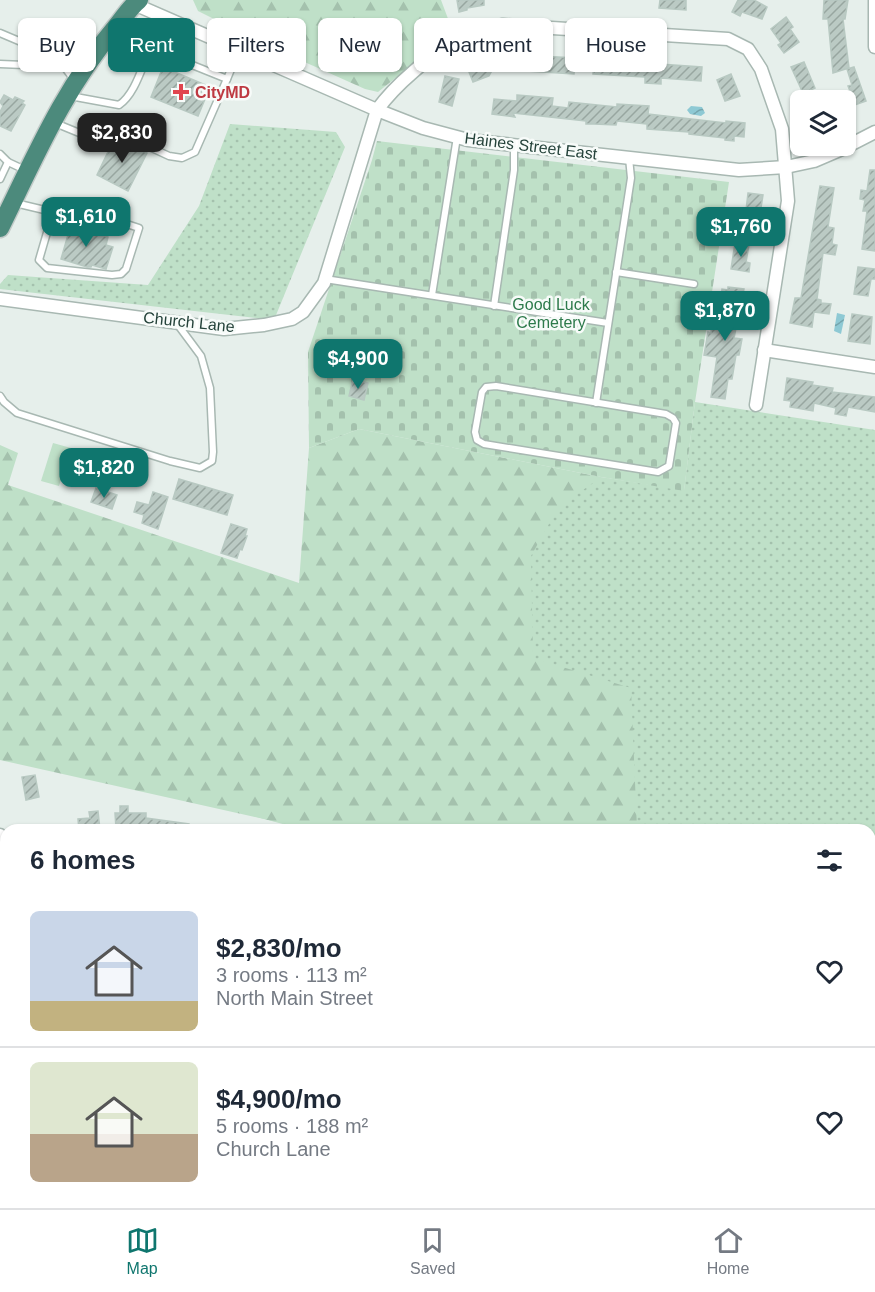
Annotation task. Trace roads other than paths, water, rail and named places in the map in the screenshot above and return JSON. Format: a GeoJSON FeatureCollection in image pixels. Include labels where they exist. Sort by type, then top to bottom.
{"type":"FeatureCollection","features":[{"type":"Feature","properties":{"kind":"highway"},"geometry":{"type":"LineString","coordinates":[[4,216],[71,89],[98,48],[136,2]]}},
{"type":"Feature","properties":{"kind":"street"},"geometry":{"type":"LineString","coordinates":[[875,0],[875,46]]}},
{"type":"Feature","properties":{"kind":"street","name":"Haines Street East"},"geometry":{"type":"LineString","coordinates":[[136,2],[207,35]]}},
{"type":"Feature","properties":{"kind":"street"},"geometry":{"type":"LineString","coordinates":[[377,110],[388,94],[442,47],[461,36],[480,29],[503,25],[721,38],[748,49],[761,69],[782,129],[788,201],[756,405]]}},
{"type":"Feature","properties":{"kind":"street","name":"Haines Street East"},"geometry":{"type":"LineString","coordinates":[[290,72],[423,128],[457,137],[514,146],[740,170],[786,167],[814,161],[875,132]]}},
{"type":"Feature","properties":{"kind":"street","name":"Church Lane"},"geometry":{"type":"LineString","coordinates":[[0,299],[224,328],[282,323],[292,319],[303,312],[326,279],[377,110]]}},
{"type":"Feature","properties":{"kind":"street"},"geometry":{"type":"LineString","coordinates":[[764,350],[875,367]]}},
{"type":"Feature","properties":{"kind":"lane"},"geometry":{"type":"LineString","coordinates":[[0,33],[18,41]]}},
{"type":"Feature","properties":{"kind":"lane"},"geometry":{"type":"LineString","coordinates":[[65,72],[71,89],[119,105],[125,102],[132,91],[148,54],[160,52],[227,79]]}},
{"type":"Feature","properties":{"kind":"lane"},"geometry":{"type":"LineString","coordinates":[[0,64],[18,65]]}},
{"type":"Feature","properties":{"kind":"lane"},"geometry":{"type":"LineString","coordinates":[[52,122],[94,139],[102,125],[169,156],[182,158],[195,152],[230,72]]}},
{"type":"Feature","properties":{"kind":"lane"},"geometry":{"type":"LineString","coordinates":[[432,295],[457,137]]}},
{"type":"Feature","properties":{"kind":"lane"},"geometry":{"type":"LineString","coordinates":[[494,306],[514,170],[514,146]]}},
{"type":"Feature","properties":{"kind":"lane"},"geometry":{"type":"LineString","coordinates":[[0,154],[8,162],[28,172]]}},
{"type":"Feature","properties":{"kind":"lane"},"geometry":{"type":"LineString","coordinates":[[596,403],[631,178],[629,158]]}},
{"type":"Feature","properties":{"kind":"lane"},"geometry":{"type":"LineString","coordinates":[[0,179],[8,162]]}},
{"type":"Feature","properties":{"kind":"lane"},"geometry":{"type":"LineString","coordinates":[[4,216],[53,212],[93,213],[139,228],[126,268],[121,274],[112,276],[47,268],[39,260],[53,212]]}},
{"type":"Feature","properties":{"kind":"lane"},"geometry":{"type":"LineString","coordinates":[[616,272],[694,284]]}},
{"type":"Feature","properties":{"kind":"lane"},"geometry":{"type":"LineString","coordinates":[[326,279],[608,323]]}},
{"type":"Feature","properties":{"kind":"lane"},"geometry":{"type":"LineString","coordinates":[[0,396],[17,413],[170,461],[200,468],[205,466],[212,461],[213,452],[210,388],[201,356],[176,322]]}},
{"type":"Feature","properties":{"kind":"lane"},"geometry":{"type":"LineString","coordinates":[[496,386],[596,403],[666,414],[673,418],[676,423],[669,466],[658,472],[484,444],[477,440],[475,432],[482,392],[486,387],[496,386]]}},
{"type":"Feature","properties":{"kind":"water"},"geometry":{"type":"Polygon","coordinates":[[[691,106],[702,107],[705,113],[701,116],[690,114],[687,110],[691,106]]]}},
{"type":"Feature","properties":{"kind":"water"},"geometry":{"type":"Polygon","coordinates":[[[837,313],[845,315],[841,334],[834,331],[837,313]]]}},
{"type":"Feature","properties":{"kind":"water"},"geometry":{"type":"Polygon","coordinates":[[[102,464],[126,471],[122,483],[99,475],[102,464]]]}},
{"type":"Feature","properties":{"kind":"place","name":"CityMD"},"geometry":{"type":"Point","coordinates":[181,92]}},
{"type":"Feature","properties":{"kind":"park label","name":"Good Luck Cemetery"},"geometry":{"type":"Point","coordinates":[551,313]}}]}
